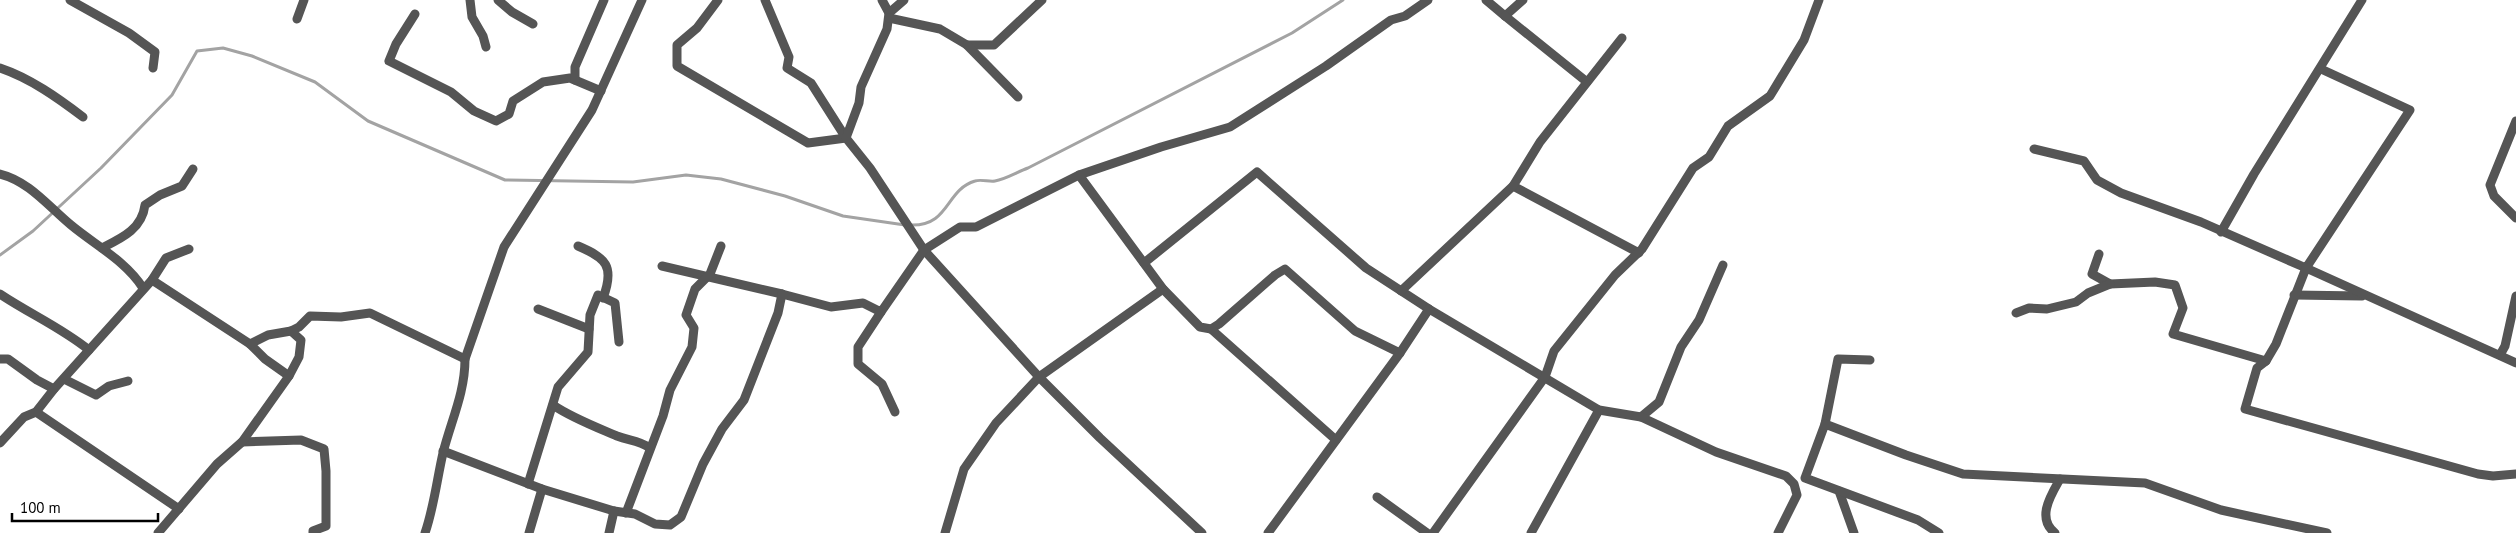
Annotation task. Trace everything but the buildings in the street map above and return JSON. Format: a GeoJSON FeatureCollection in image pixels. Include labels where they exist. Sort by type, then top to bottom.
{"type":"FeatureCollection","features":[{"type":"Feature","properties":{"kind":"street"},"geometry":{"type":"LineString","coordinates":[[70,0],[129,33],[155,52],[152,68]]}},
{"type":"Feature","properties":{"kind":"street"},"geometry":{"type":"LineString","coordinates":[[297,19],[304,0]]}},
{"type":"Feature","properties":{"kind":"street"},"geometry":{"type":"LineString","coordinates":[[470,0],[472,17],[483,36],[486,48]]}},
{"type":"Feature","properties":{"kind":"street"},"geometry":{"type":"LineString","coordinates":[[498,0],[512,12],[533,24]]}},
{"type":"Feature","properties":{"kind":"street"},"geometry":{"type":"LineString","coordinates":[[574,80],[575,68],[604,0]]}},
{"type":"Feature","properties":{"kind":"street"},"geometry":{"type":"LineString","coordinates":[[425,533],[443,451],[458,409],[465,376],[465,359],[504,247],[556,169],[601,91],[642,0]]}},
{"type":"Feature","properties":{"kind":"street"},"geometry":{"type":"LineString","coordinates":[[718,0],[696,28],[677,45],[677,66],[808,143],[846,138]]}},
{"type":"Feature","properties":{"kind":"street"},"geometry":{"type":"LineString","coordinates":[[766,0],[789,58],[787,68],[811,83],[846,138],[870,168],[924,250],[1039,377],[1198,531]]}},
{"type":"Feature","properties":{"kind":"street"},"geometry":{"type":"LineString","coordinates":[[846,138],[860,103],[861,87],[887,29],[889,16],[882,0]]}},
{"type":"Feature","properties":{"kind":"street"},"geometry":{"type":"LineString","coordinates":[[889,16],[904,0]]}},
{"type":"Feature","properties":{"kind":"street"},"geometry":{"type":"LineString","coordinates":[[967,44],[994,45],[1042,0]]}},
{"type":"Feature","properties":{"kind":"street"},"geometry":{"type":"LineString","coordinates":[[895,412],[882,384],[858,364],[858,347],[924,250],[960,227],[976,227],[1079,175],[1161,147],[1230,127],[1326,66],[1391,20],[1405,16],[1428,0]]}},
{"type":"Feature","properties":{"kind":"street"},"geometry":{"type":"LineString","coordinates":[[1486,0],[1587,82]]}},
{"type":"Feature","properties":{"kind":"street"},"geometry":{"type":"LineString","coordinates":[[1505,16],[1523,0]]}},
{"type":"Feature","properties":{"kind":"street"},"geometry":{"type":"LineString","coordinates":[[1433,533],[1546,377],[1554,351],[1615,275],[1639,253],[1693,168],[1708,157],[1728,126],[1770,96],[1804,40],[1819,0]]}},
{"type":"Feature","properties":{"kind":"street"},"geometry":{"type":"LineString","coordinates":[[2221,232],[2254,174],[2321,69],[2362,0]]}},
{"type":"Feature","properties":{"kind":"street"},"geometry":{"type":"LineString","coordinates":[[414,14],[396,44],[389,61],[450,92],[474,111],[496,121],[509,114],[513,101],[543,82],[570,78],[601,91]]}},
{"type":"Feature","properties":{"kind":"street"},"geometry":{"type":"LineString","coordinates":[[889,16],[940,29],[967,44],[1018,97]]}},
{"type":"Feature","properties":{"kind":"street"},"geometry":{"type":"LineString","coordinates":[[1401,291],[1513,186],[1540,142],[1622,38]]}},
{"type":"Feature","properties":{"kind":"street"},"geometry":{"type":"LineString","coordinates":[[0,68],[13,73],[61,100],[83,117]]}},
{"type":"Feature","properties":{"kind":"street"},"geometry":{"type":"LineString","coordinates":[[2321,69],[2410,110],[2306,268],[2276,344],[2266,361],[2257,368],[2245,409],[2478,474],[2493,476],[2516,474]]}},
{"type":"Feature","properties":{"kind":"street"},"geometry":{"type":"LineString","coordinates":[[2516,121],[2490,185],[2494,196],[2516,218]]}},
{"type":"Feature","properties":{"kind":"street"},"geometry":{"type":"LineString","coordinates":[[2034,149],[2084,161],[2097,180],[2122,193],[2306,268],[2516,363]]}},
{"type":"Feature","properties":{"kind":"street"},"geometry":{"type":"LineString","coordinates":[[102,248],[123,238],[136,227],[144,215],[145,205],[160,195],[182,186],[193,169]]}},
{"type":"Feature","properties":{"kind":"street"},"geometry":{"type":"LineString","coordinates":[[1144,263],[1257,172],[1366,268],[1429,309],[1599,410],[1641,417],[1716,452],[1786,476],[1794,484],[1797,495],[1793,505],[1785,515],[1778,533]]}},
{"type":"Feature","properties":{"kind":"street"},"geometry":{"type":"LineString","coordinates":[[0,174],[11,177],[28,187],[72,226],[102,248],[138,280],[143,288]]}},
{"type":"Feature","properties":{"kind":"street"},"geometry":{"type":"LineString","coordinates":[[1079,175],[1163,289],[1200,327],[1211,329],[1336,440]]}},
{"type":"Feature","properties":{"kind":"street"},"geometry":{"type":"LineString","coordinates":[[1513,186],[1639,253]]}},
{"type":"Feature","properties":{"kind":"street"},"geometry":{"type":"LineString","coordinates":[[578,246],[598,255],[608,266],[609,283],[603,298]]}},
{"type":"Feature","properties":{"kind":"street"},"geometry":{"type":"LineString","coordinates":[[626,513],[663,416],[670,390],[692,347],[694,328],[686,315],[695,289],[706,278],[721,246]]}},
{"type":"Feature","properties":{"kind":"street"},"geometry":{"type":"LineString","coordinates":[[0,444],[24,417],[36,412],[54,389],[152,280],[166,258],[189,250]]}},
{"type":"Feature","properties":{"kind":"street"},"geometry":{"type":"LineString","coordinates":[[2099,254],[2092,274],[2110,284]]}},
{"type":"Feature","properties":{"kind":"street"},"geometry":{"type":"LineString","coordinates":[[1641,417],[1659,402],[1681,347],[1699,320],[1723,265]]}},
{"type":"Feature","properties":{"kind":"street"},"geometry":{"type":"LineString","coordinates":[[662,266],[706,278],[782,294],[831,308],[863,303],[881,312]]}},
{"type":"Feature","properties":{"kind":"street"},"geometry":{"type":"LineString","coordinates":[[1211,329],[1274,274],[1285,269],[1355,331],[1400,353]]}},
{"type":"Feature","properties":{"kind":"street"},"geometry":{"type":"LineString","coordinates":[[152,280],[250,344],[265,359],[289,376]]}},
{"type":"Feature","properties":{"kind":"street"},"geometry":{"type":"LineString","coordinates":[[2016,313],[2029,308],[2047,309],[2076,302],[2088,293],[2110,284],[2155,282],[2175,285],[2183,308],[2173,334],[2266,361]]}},
{"type":"Feature","properties":{"kind":"street"},"geometry":{"type":"LineString","coordinates":[[945,533],[964,469],[996,423],[1039,377],[1163,289]]}},
{"type":"Feature","properties":{"kind":"street"},"geometry":{"type":"LineString","coordinates":[[0,294],[37,318],[68,333],[89,350]]}},
{"type":"Feature","properties":{"kind":"street"},"geometry":{"type":"LineString","coordinates":[[443,451],[542,489],[614,511],[635,514],[655,524],[670,525],[682,517],[703,464],[722,429],[744,400],[778,313],[782,294]]}},
{"type":"Feature","properties":{"kind":"street"},"geometry":{"type":"LineString","coordinates":[[528,484],[558,387],[588,352],[590,315],[598,295],[615,303],[619,342]]}},
{"type":"Feature","properties":{"kind":"street"},"geometry":{"type":"LineString","coordinates":[[2294,295],[2365,296]]}},
{"type":"Feature","properties":{"kind":"street"},"geometry":{"type":"LineString","coordinates":[[2500,355],[2506,346],[2516,296]]}},
{"type":"Feature","properties":{"kind":"street"},"geometry":{"type":"LineString","coordinates":[[538,309],[589,329]]}},
{"type":"Feature","properties":{"kind":"street"},"geometry":{"type":"LineString","coordinates":[[1268,533],[1400,353],[1429,309]]}},
{"type":"Feature","properties":{"kind":"street"},"geometry":{"type":"LineString","coordinates":[[250,344],[268,335],[299,327],[310,316],[340,317],[370,313],[465,359]]}},
{"type":"Feature","properties":{"kind":"street"},"geometry":{"type":"LineString","coordinates":[[158,533],[217,464],[242,442],[289,376],[299,357],[302,340],[290,330]]}},
{"type":"Feature","properties":{"kind":"street"},"geometry":{"type":"LineString","coordinates":[[1794,484],[1805,478],[1825,424],[1838,360],[1870,360]]}},
{"type":"Feature","properties":{"kind":"street"},"geometry":{"type":"LineString","coordinates":[[0,361],[24,371],[54,389]]}},
{"type":"Feature","properties":{"kind":"street"},"geometry":{"type":"LineString","coordinates":[[64,380],[96,395],[109,386],[128,381]]}},
{"type":"Feature","properties":{"kind":"street"},"geometry":{"type":"LineString","coordinates":[[553,404],[566,414],[619,437],[638,440],[650,448]]}},
{"type":"Feature","properties":{"kind":"street"},"geometry":{"type":"LineString","coordinates":[[1531,533],[1599,410]]}},
{"type":"Feature","properties":{"kind":"street"},"geometry":{"type":"LineString","coordinates":[[36,412],[179,509]]}},
{"type":"Feature","properties":{"kind":"street"},"geometry":{"type":"LineString","coordinates":[[1825,424],[1906,455],[1963,474],[2145,483],[2221,510],[2327,533]]}},
{"type":"Feature","properties":{"kind":"street"},"geometry":{"type":"LineString","coordinates":[[242,442],[301,440],[324,449],[326,526],[313,530],[313,533]]}},
{"type":"Feature","properties":{"kind":"street"},"geometry":{"type":"LineString","coordinates":[[1805,478],[1918,520],[1939,533]]}},
{"type":"Feature","properties":{"kind":"street"},"geometry":{"type":"LineString","coordinates":[[2054,532],[2046,519],[2045,511],[2060,479]]}},
{"type":"Feature","properties":{"kind":"street"},"geometry":{"type":"LineString","coordinates":[[529,533],[542,489]]}},
{"type":"Feature","properties":{"kind":"street"},"geometry":{"type":"LineString","coordinates":[[1839,491],[1854,533]]}},
{"type":"Feature","properties":{"kind":"street"},"geometry":{"type":"LineString","coordinates":[[1377,497],[1427,533]]}},
{"type":"Feature","properties":{"kind":"street"},"geometry":{"type":"LineString","coordinates":[[609,533],[614,511]]}},
{"type":"Feature","properties":{"kind":"waterway"},"geometry":{"type":"LineString","coordinates":[[911,225],[924,224],[933,220],[965,186],[977,180],[999,180],[1028,168],[1292,33],[1343,0]]}},
{"type":"Feature","properties":{"kind":"waterway"},"geometry":{"type":"LineString","coordinates":[[0,255],[33,231],[101,168],[172,95],[197,51],[223,48],[252,56],[315,82],[368,121],[505,180],[633,182],[686,175],[721,179],[785,196],[843,216],[905,225]]}}]}
